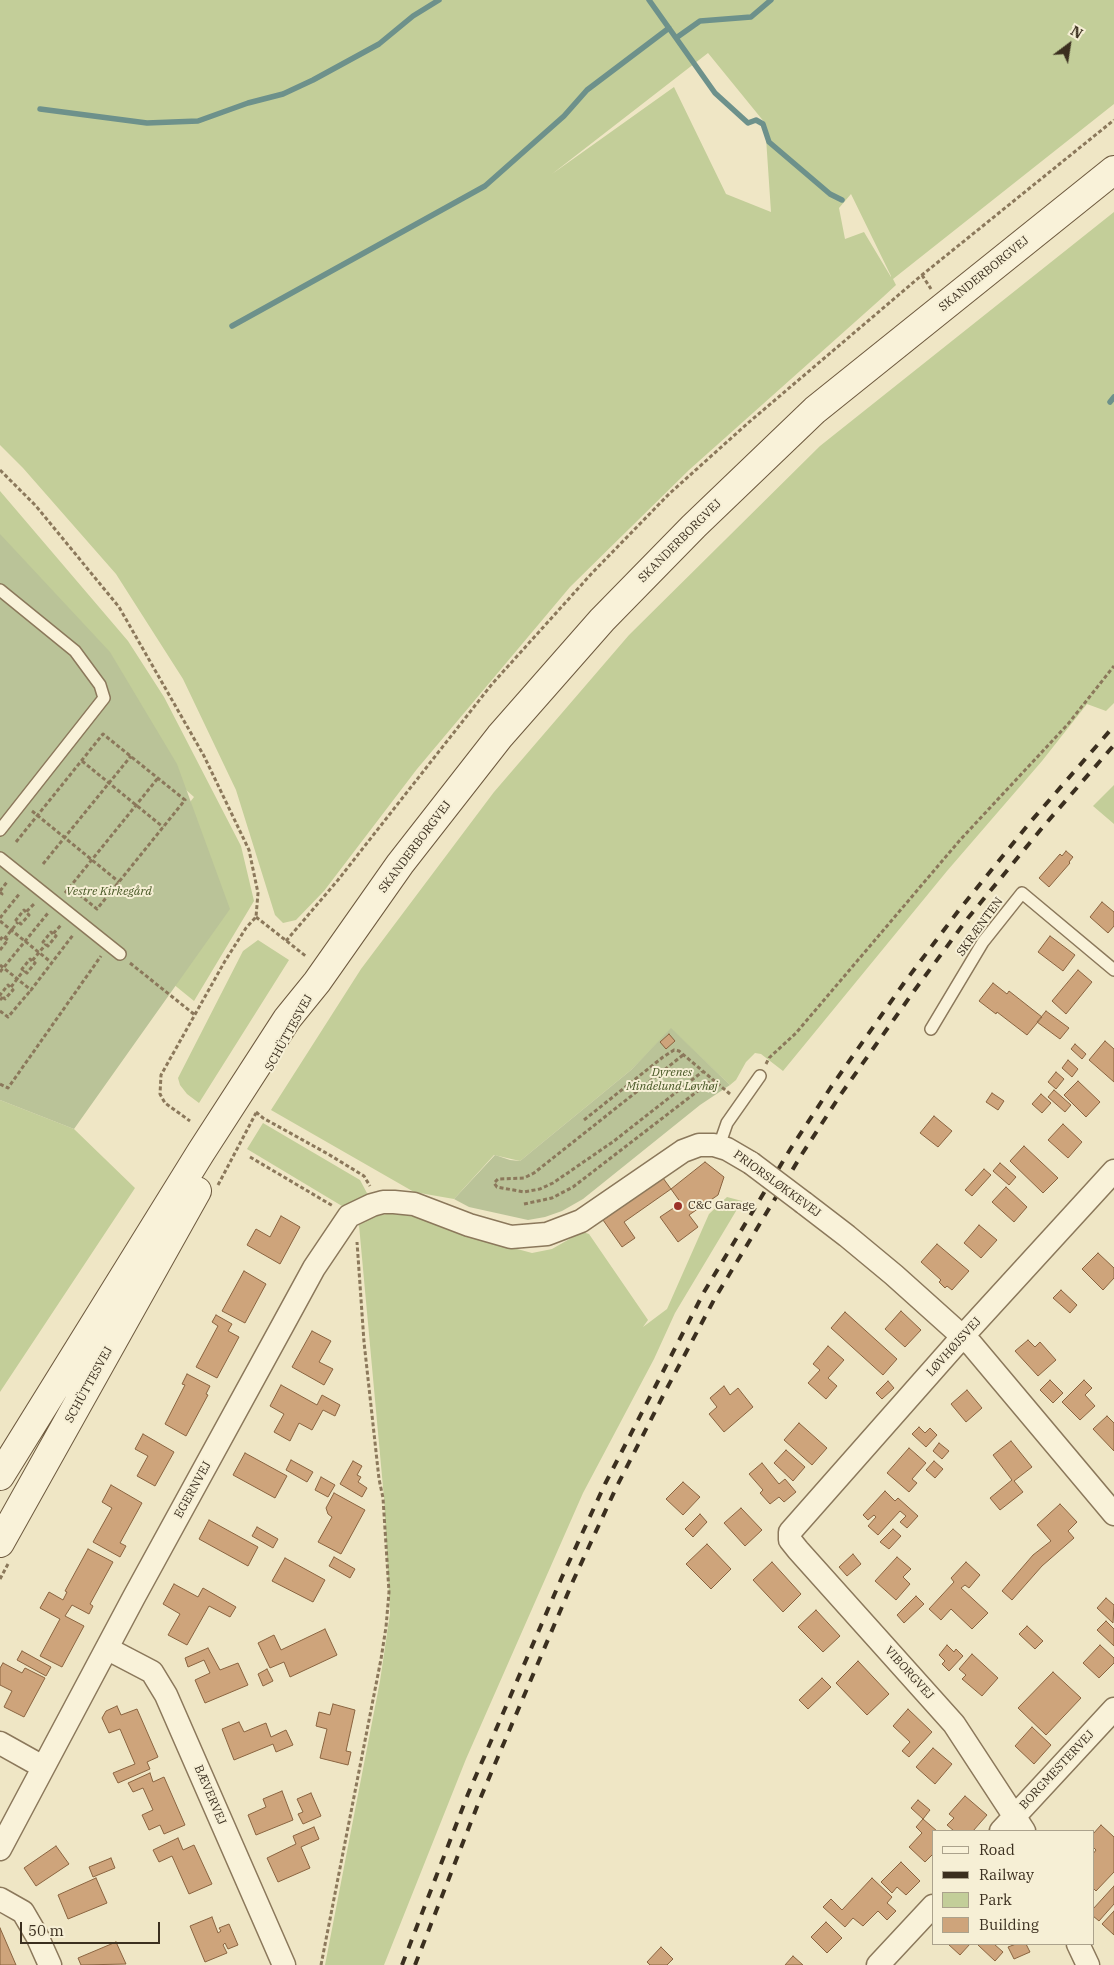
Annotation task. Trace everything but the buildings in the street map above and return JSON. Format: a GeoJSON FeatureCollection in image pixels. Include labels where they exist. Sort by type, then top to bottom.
{"type":"FeatureCollection","features":[{"type":"Feature","properties":{"kind":"main road","name":"SKANDERBORGVEJ"},"geometry":{"type":"LineString","coordinates":[[314,971],[500,736],[602,620],[694,526],[815,410],[1114,170]]}},
{"type":"Feature","properties":{"kind":"main road","name":"SCHÜTTESVEJ"},"geometry":{"type":"LineString","coordinates":[[0,1476],[200,1152],[287,1019],[314,971]]}},
{"type":"Feature","properties":{"kind":"main road","name":"SCHÜTTESVEJ"},"geometry":{"type":"LineString","coordinates":[[0,1543],[239,1116],[298,1020],[314,971]]}},
{"type":"Feature","properties":{"kind":"street","name":"PRIORSLØKKEVEJ"},"geometry":{"type":"LineString","coordinates":[[349,1216],[382,1202],[414,1204],[469,1225],[511,1237],[548,1234],[581,1221],[683,1151],[699,1145],[719,1146],[728,1149],[752,1163],[861,1247],[963,1336],[1114,1514]]}},
{"type":"Feature","properties":{"kind":"street","name":"LØVHØJSVEJ"},"geometry":{"type":"LineString","coordinates":[[795,1524],[963,1336],[1114,1172]]}},
{"type":"Feature","properties":{"kind":"street","name":"EGERNVEJ"},"geometry":{"type":"LineString","coordinates":[[0,1849],[314,1268],[349,1216]]}},
{"type":"Feature","properties":{"kind":"street","name":"VIBORGVEJ"},"geometry":{"type":"LineString","coordinates":[[795,1524],[790,1532],[790,1540],[954,1724],[1013,1826]]}},
{"type":"Feature","properties":{"kind":"street","name":"BÆVERVEJ"},"geometry":{"type":"LineString","coordinates":[[108,1648],[152,1672],[166,1695],[284,1965]]}},
{"type":"Feature","properties":{"kind":"street","name":"BORGMESTERVEJ"},"geometry":{"type":"LineString","coordinates":[[1013,1826],[1114,1709]]}},
{"type":"Feature","properties":{"kind":"street"},"geometry":{"type":"LineString","coordinates":[[0,1743],[43,1767]]}},
{"type":"Feature","properties":{"kind":"street"},"geometry":{"type":"LineString","coordinates":[[0,1899],[23,1912],[37,1936],[50,1965]]}},
{"type":"Feature","properties":{"kind":"street"},"geometry":{"type":"LineString","coordinates":[[878,1965],[932,1907]]}},
{"type":"Feature","properties":{"kind":"street"},"geometry":{"type":"LineString","coordinates":[[1078,1945],[1088,1965]]}},
{"type":"Feature","properties":{"kind":"lane"},"geometry":{"type":"LineString","coordinates":[[0,590],[75,651],[100,685],[104,698],[0,830]]}},
{"type":"Feature","properties":{"kind":"lane"},"geometry":{"type":"LineString","coordinates":[[0,858],[124,957]]}},
{"type":"Feature","properties":{"kind":"lane","name":"SKRÆNTEN"},"geometry":{"type":"LineString","coordinates":[[931,1028],[983,942],[1022,894],[1114,970]]}},
{"type":"Feature","properties":{"kind":"lane"},"geometry":{"type":"LineString","coordinates":[[719,1146],[728,1123],[760,1076]]}},
{"type":"Feature","properties":{"kind":"path"},"geometry":{"type":"LineString","coordinates":[[0,470],[36,506],[120,607],[162,678],[204,756],[249,850],[258,893],[256,917],[246,928],[195,1015],[161,1075],[159,1083],[160,1094],[165,1103],[190,1121]]}},
{"type":"Feature","properties":{"kind":"path"},"geometry":{"type":"LineString","coordinates":[[760,1076],[769,1058],[796,1033],[960,840],[1068,724],[1114,666]]}},
{"type":"Feature","properties":{"kind":"path"},"geometry":{"type":"LineString","coordinates":[[16,842],[103,734],[185,800],[97,909],[70,887]]}},
{"type":"Feature","properties":{"kind":"path"},"geometry":{"type":"LineString","coordinates":[[44,864],[131,756]]}},
{"type":"Feature","properties":{"kind":"path"},"geometry":{"type":"LineString","coordinates":[[82,761],[163,827]]}},
{"type":"Feature","properties":{"kind":"path"},"geometry":{"type":"LineString","coordinates":[[0,972],[158,778]]}},
{"type":"Feature","properties":{"kind":"path"},"geometry":{"type":"LineString","coordinates":[[22,803],[119,882]]}},
{"type":"Feature","properties":{"kind":"path"},"geometry":{"type":"LineString","coordinates":[[0,877],[74,936],[8,1017],[0,1011]]}},
{"type":"Feature","properties":{"kind":"path"},"geometry":{"type":"LineString","coordinates":[[0,897],[2,894],[0,891],[7,882]]}},
{"type":"Feature","properties":{"kind":"path"},"geometry":{"type":"LineString","coordinates":[[0,918],[20,893]]}},
{"type":"Feature","properties":{"kind":"path"},"geometry":{"type":"LineString","coordinates":[[0,940],[3,936],[5,938],[12,930],[18,922],[16,920],[24,910],[26,912],[34,904]]}},
{"type":"Feature","properties":{"kind":"path"},"geometry":{"type":"LineString","coordinates":[[18,922],[21,924],[29,915],[26,912]]}},
{"type":"Feature","properties":{"kind":"path"},"geometry":{"type":"LineString","coordinates":[[256,917],[314,971]]}},
{"type":"Feature","properties":{"kind":"path"},"geometry":{"type":"LineString","coordinates":[[0,921],[52,963]]}},
{"type":"Feature","properties":{"kind":"path"},"geometry":{"type":"LineString","coordinates":[[46,944],[43,942],[60,925]]}},
{"type":"Feature","properties":{"kind":"path"},"geometry":{"type":"LineString","coordinates":[[11,988],[8,985],[0,995],[1,999],[6,999],[13,990],[11,988],[24,970],[22,969],[30,959],[32,961],[46,944],[48,946],[56,936],[53,934]]}},
{"type":"Feature","properties":{"kind":"path"},"geometry":{"type":"LineString","coordinates":[[0,950],[8,940],[5,938]]}},
{"type":"Feature","properties":{"kind":"path"},"geometry":{"type":"LineString","coordinates":[[0,1084],[8,1088],[109,946]]}},
{"type":"Feature","properties":{"kind":"path"},"geometry":{"type":"LineString","coordinates":[[124,957],[195,1015]]}},
{"type":"Feature","properties":{"kind":"path"},"geometry":{"type":"LineString","coordinates":[[24,970],[27,973],[35,963],[32,961]]}},
{"type":"Feature","properties":{"kind":"path"},"geometry":{"type":"LineString","coordinates":[[0,965],[31,990]]}},
{"type":"Feature","properties":{"kind":"path"},"geometry":{"type":"LineString","coordinates":[[584,1120],[674,1050],[683,1055],[712,1080],[720,1084],[740,1103]]}},
{"type":"Feature","properties":{"kind":"path"},"geometry":{"type":"LineString","coordinates":[[683,1055],[534,1173],[524,1178],[498,1179],[494,1183],[497,1187],[524,1192],[540,1189],[553,1183],[614,1141],[702,1072]]}},
{"type":"Feature","properties":{"kind":"path"},"geometry":{"type":"LineString","coordinates":[[524,1204],[552,1198],[573,1187],[712,1080]]}},
{"type":"Feature","properties":{"kind":"path"},"geometry":{"type":"LineString","coordinates":[[256,1112],[364,1176],[382,1202]]}},
{"type":"Feature","properties":{"kind":"path"},"geometry":{"type":"LineString","coordinates":[[250,1157],[349,1216],[356,1228],[364,1342],[379,1480],[383,1498],[389,1592],[382,1659],[321,1965]]}},
{"type":"Feature","properties":{"kind":"green space"},"geometry":{"type":"Polygon","coordinates":[[[0,0],[1114,0],[1114,104],[893,279],[896,285],[689,470],[570,587],[417,769],[324,891],[296,920],[283,923],[275,915],[236,790],[183,679],[116,574],[23,468],[0,445],[0,0]],[[708,53],[552,174],[674,87],[726,194],[771,212],[765,123],[708,53]],[[851,194],[839,208],[845,239],[864,232],[891,277],[891,276],[851,194]]]}},
{"type":"Feature","properties":{"kind":"green space"},"geometry":{"type":"Polygon","coordinates":[[[1114,212],[1114,703],[1106,711],[1087,704],[1042,761],[947,871],[783,1071],[761,1054],[755,1053],[746,1062],[736,1080],[730,1085],[671,1029],[631,1070],[520,1161],[494,1155],[454,1199],[414,1192],[271,1110],[361,969],[494,792],[629,635],[820,446],[1114,212]]]}},
{"type":"Feature","properties":{"kind":"green space"},"geometry":{"type":"Polygon","coordinates":[[[0,491],[128,641],[164,697],[241,846],[254,901],[194,1001],[97,922],[194,797],[104,717],[0,578],[0,491]]]}},
{"type":"Feature","properties":{"kind":"green space","name":"Vestre Kirkegård"},"geometry":{"type":"Polygon","coordinates":[[[0,534],[110,652],[177,764],[230,909],[74,1129],[0,1100],[0,534]]]}},
{"type":"Feature","properties":{"kind":"green space"},"geometry":{"type":"Polygon","coordinates":[[[1114,785],[1114,824],[1093,806],[1114,785]]]}},
{"type":"Feature","properties":{"kind":"green space"},"geometry":{"type":"Polygon","coordinates":[[[258,940],[289,960],[199,1103],[187,1094],[180,1085],[178,1078],[243,951],[258,940]]]}},
{"type":"Feature","properties":{"kind":"green space","name":"Dyrenes Mindelund Løvhøj"},"geometry":{"type":"Polygon","coordinates":[[[671,1028],[730,1085],[700,1105],[583,1199],[562,1211],[528,1220],[469,1207],[454,1199],[495,1155],[520,1161],[631,1070],[671,1028]]]}},
{"type":"Feature","properties":{"kind":"green space"},"geometry":{"type":"Polygon","coordinates":[[[0,1100],[74,1129],[135,1188],[0,1392],[0,1100]]]}},
{"type":"Feature","properties":{"kind":"green space"},"geometry":{"type":"Polygon","coordinates":[[[263,1123],[360,1180],[368,1195],[347,1209],[247,1149],[263,1123]]]}},
{"type":"Feature","properties":{"kind":"green space"},"geometry":{"type":"Polygon","coordinates":[[[727,1197],[742,1201],[675,1313],[654,1359],[583,1493],[466,1759],[384,1965],[325,1965],[380,1681],[390,1613],[384,1498],[359,1225],[376,1216],[398,1212],[432,1219],[484,1240],[532,1253],[552,1249],[580,1233],[589,1234],[648,1320],[643,1327],[667,1309],[709,1214],[727,1197]]]}},
{"type":"Feature","properties":{"kind":"waterway"},"geometry":{"type":"LineString","coordinates":[[40,109],[147,123],[198,121],[248,103],[283,94],[313,80],[379,44],[413,16],[439,0]]}},
{"type":"Feature","properties":{"kind":"waterway"},"geometry":{"type":"LineString","coordinates":[[649,0],[715,93],[748,123],[756,120],[763,124],[769,142],[830,194],[842,200]]}},
{"type":"Feature","properties":{"kind":"waterway"},"geometry":{"type":"LineString","coordinates":[[676,38],[700,21],[751,17],[771,0]]}},
{"type":"Feature","properties":{"kind":"waterway"},"geometry":{"type":"LineString","coordinates":[[232,326],[485,186],[564,116],[587,90],[669,28]]}},
{"type":"Feature","properties":{"kind":"waterway"},"geometry":{"type":"LineString","coordinates":[[1110,402],[1114,397]]}},
{"type":"Feature","properties":{"kind":"railway"},"geometry":{"type":"LineString","coordinates":[[402,1965],[468,1794],[562,1577],[605,1484],[704,1292],[791,1148],[904,983],[959,910],[1032,820],[1114,726]]}},
{"type":"Feature","properties":{"kind":"railway"},"geometry":{"type":"LineString","coordinates":[[415,1965],[480,1799],[573,1581],[616,1488],[715,1298],[802,1154],[841,1094],[914,991],[968,918],[1114,745]]}},
{"type":"Feature","properties":{"kind":"place","name":"C&C Garage"},"geometry":{"type":"Point","coordinates":[678,1206]}}]}
